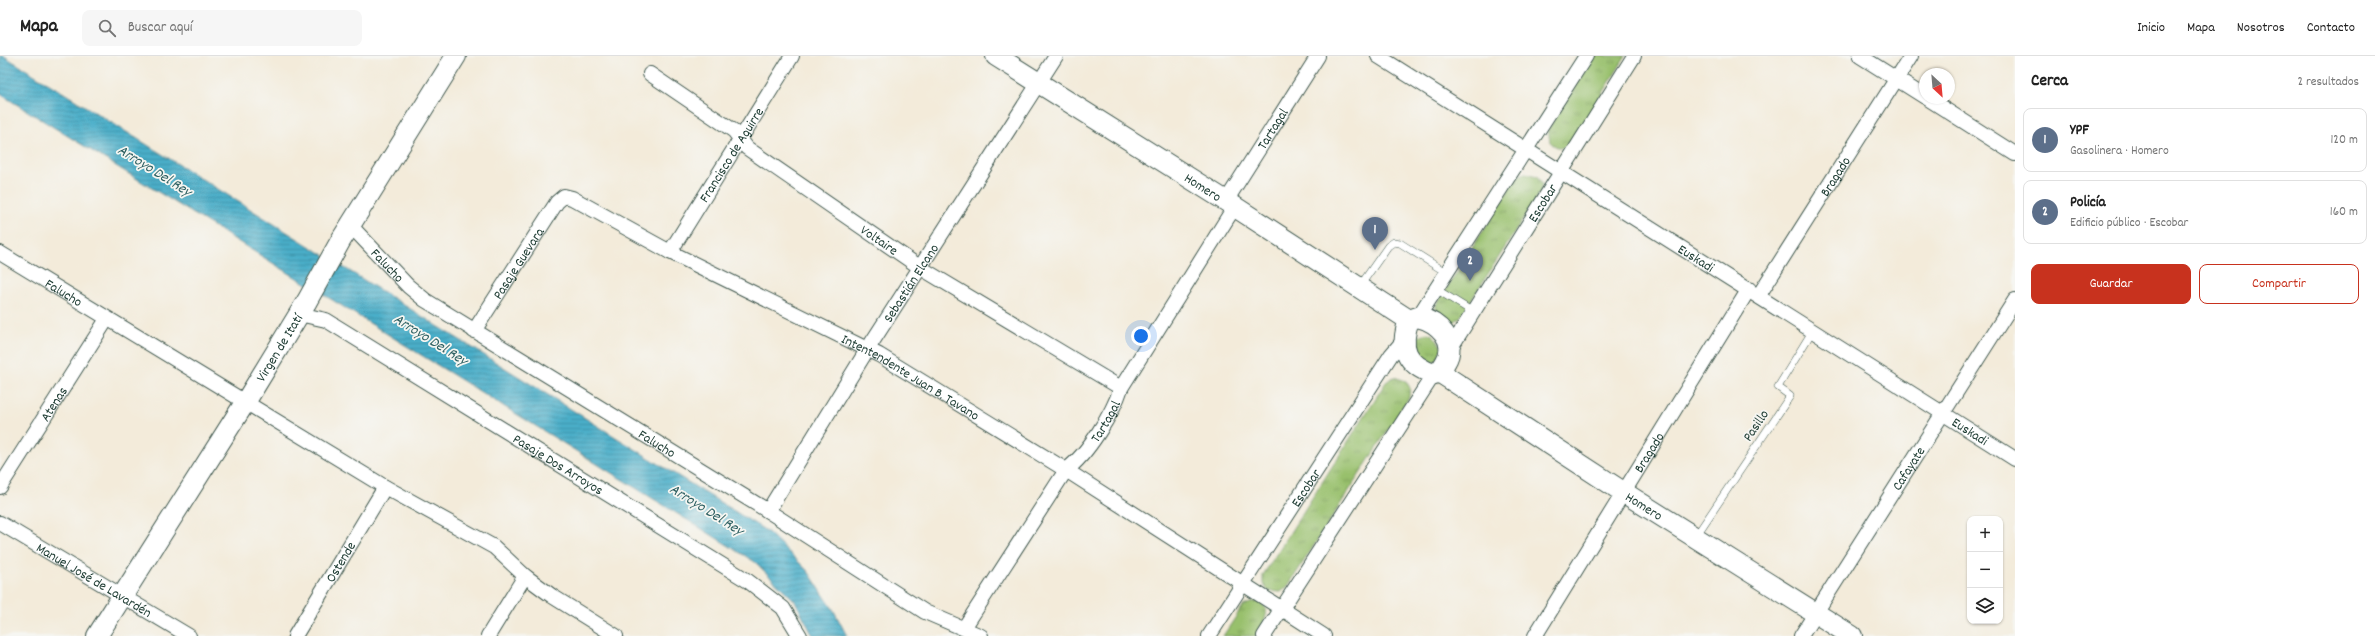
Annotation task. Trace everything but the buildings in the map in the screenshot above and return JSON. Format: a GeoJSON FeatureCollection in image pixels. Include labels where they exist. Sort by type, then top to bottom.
{"type":"FeatureCollection","features":[{"type":"Feature","properties":{"kind":"street","name":"Virgen de Itatí"},"geometry":{"type":"LineString","coordinates":[[97,636],[246,401],[303,308],[345,233],[456,56]]}},
{"type":"Feature","properties":{"kind":"street","name":"Francisco de Aguirre"},"geometry":{"type":"LineString","coordinates":[[670,252],[792,56]]}},
{"type":"Feature","properties":{"kind":"street","name":"Homero"},"geometry":{"type":"LineString","coordinates":[[996,56],[1231,204],[1359,288],[1413,318]]}},
{"type":"Feature","properties":{"kind":"street","name":"Sebastián Elcano"},"geometry":{"type":"LineString","coordinates":[[768,511],[867,350],[1056,56]]}},
{"type":"Feature","properties":{"kind":"street","name":"Tartagal"},"geometry":{"type":"LineString","coordinates":[[964,628],[1066,470],[1078,462],[1117,401],[1121,388],[1318,56]]}},
{"type":"Feature","properties":{"kind":"street","name":"Euskadi"},"geometry":{"type":"LineString","coordinates":[[1378,56],[1754,292],[1942,414],[2015,459]]}},
{"type":"Feature","properties":{"kind":"street"},"geometry":{"type":"LineString","coordinates":[[1437,373],[1424,371],[1411,361],[1403,341],[1413,318],[1447,273],[1586,56]]}},
{"type":"Feature","properties":{"kind":"street","name":"Escobar"},"geometry":{"type":"LineString","coordinates":[[1450,349],[1634,56]]}},
{"type":"Feature","properties":{"kind":"street"},"geometry":{"type":"LineString","coordinates":[[1860,56],[1919,93]]}},
{"type":"Feature","properties":{"kind":"street","name":"Bragado"},"geometry":{"type":"LineString","coordinates":[[1535,636],[1624,492],[1754,292],[1897,79],[1910,56]]}},
{"type":"Feature","properties":{"kind":"street","name":"Voltaire"},"geometry":{"type":"LineString","coordinates":[[650,74],[734,131],[747,148],[921,268],[1121,388]]}},
{"type":"Feature","properties":{"kind":"street"},"geometry":{"type":"LineString","coordinates":[[1937,104],[2015,154]]}},
{"type":"Feature","properties":{"kind":"street","name":"Intentendente Juan B. Tavano"},"geometry":{"type":"LineString","coordinates":[[564,196],[572,198],[670,252],[879,355],[1066,470],[1324,636]]}},
{"type":"Feature","properties":{"kind":"street","name":"Pasaje Guevara"},"geometry":{"type":"LineString","coordinates":[[474,331],[557,202],[564,196]]}},
{"type":"Feature","properties":{"kind":"street","name":"Falucho"},"geometry":{"type":"LineString","coordinates":[[345,233],[412,289],[474,331],[768,511],[925,612],[981,636]]}},
{"type":"Feature","properties":{"kind":"street","name":"Falucho"},"geometry":{"type":"LineString","coordinates":[[0,253],[107,319],[246,401],[385,487],[494,547],[525,576],[552,596],[616,636]]}},
{"type":"Feature","properties":{"kind":"street","name":"Cafayate"},"geometry":{"type":"LineString","coordinates":[[1801,636],[2015,300]]}},
{"type":"Feature","properties":{"kind":"street","name":"Pasaje Dos Arroyos"},"geometry":{"type":"LineString","coordinates":[[303,308],[326,320],[748,581],[783,608],[800,636]]}},
{"type":"Feature","properties":{"kind":"street"},"geometry":{"type":"LineString","coordinates":[[1264,636],[1447,360],[1450,349],[1446,336],[1440,328],[1432,320],[1413,318]]}},
{"type":"Feature","properties":{"kind":"street","name":"Atenas"},"geometry":{"type":"LineString","coordinates":[[0,487],[107,319]]}},
{"type":"Feature","properties":{"kind":"street","name":"Escobar"},"geometry":{"type":"LineString","coordinates":[[1210,636],[1390,355],[1403,341]]}},
{"type":"Feature","properties":{"kind":"street","name":"Homero"},"geometry":{"type":"LineString","coordinates":[[1437,373],[1852,636]]}},
{"type":"Feature","properties":{"kind":"street","name":"Ostende"},"geometry":{"type":"LineString","coordinates":[[294,636],[385,487]]}},
{"type":"Feature","properties":{"kind":"street","name":"Manuel José de Lavardén"},"geometry":{"type":"LineString","coordinates":[[0,523],[189,636]]}},
{"type":"Feature","properties":{"kind":"street"},"geometry":{"type":"LineString","coordinates":[[488,636],[525,576]]}},
{"type":"Feature","properties":{"kind":"lane"},"geometry":{"type":"LineString","coordinates":[[1359,288],[1388,246],[1394,242],[1400,243],[1447,273]]}},
{"type":"Feature","properties":{"kind":"lane"},"geometry":{"type":"LineString","coordinates":[[1436,289],[1473,312]]}},
{"type":"Feature","properties":{"kind":"lane","name":"Pasillo"},"geometry":{"type":"LineString","coordinates":[[1696,537],[1790,396],[1778,387],[1812,330]]}},
{"type":"Feature","properties":{"kind":"green space"},"geometry":{"type":"Polygon","coordinates":[[[1595,56],[1626,56],[1573,141],[1568,146],[1562,148],[1553,145],[1550,142],[1548,129],[1595,56]]]}},
{"type":"Feature","properties":{"kind":"green space"},"geometry":{"type":"Polygon","coordinates":[[[1525,173],[1538,176],[1542,184],[1540,193],[1461,316],[1454,322],[1446,323],[1436,314],[1436,305],[1517,177],[1525,173]]]}},
{"type":"Feature","properties":{"kind":"green space"},"geometry":{"type":"Polygon","coordinates":[[[1428,333],[1433,335],[1442,347],[1437,360],[1432,363],[1415,358],[1414,340],[1418,336],[1428,333]]]}},
{"type":"Feature","properties":{"kind":"green space"},"geometry":{"type":"Polygon","coordinates":[[[1394,377],[1406,381],[1410,388],[1409,397],[1288,586],[1281,592],[1268,591],[1263,583],[1263,575],[1386,382],[1394,377]]]}},
{"type":"Feature","properties":{"kind":"green space"},"geometry":{"type":"Polygon","coordinates":[[[1255,601],[1261,603],[1265,607],[1266,616],[1255,636],[1223,636],[1243,606],[1255,601]]]}},
{"type":"Feature","properties":{"kind":"water","name":"Arroyo Del Rey"},"geometry":{"type":"Polygon","coordinates":[[[0,56],[4,56],[72,98],[768,532],[808,571],[833,609],[847,636],[813,636],[795,601],[755,562],[0,94],[0,56]]]}},
{"type":"Feature","properties":{"kind":"place","name":"YPF"},"geometry":{"type":"Point","coordinates":[1375,250]}},
{"type":"Feature","properties":{"kind":"place","name":"Policía"},"geometry":{"type":"Point","coordinates":[1470,281]}}]}
